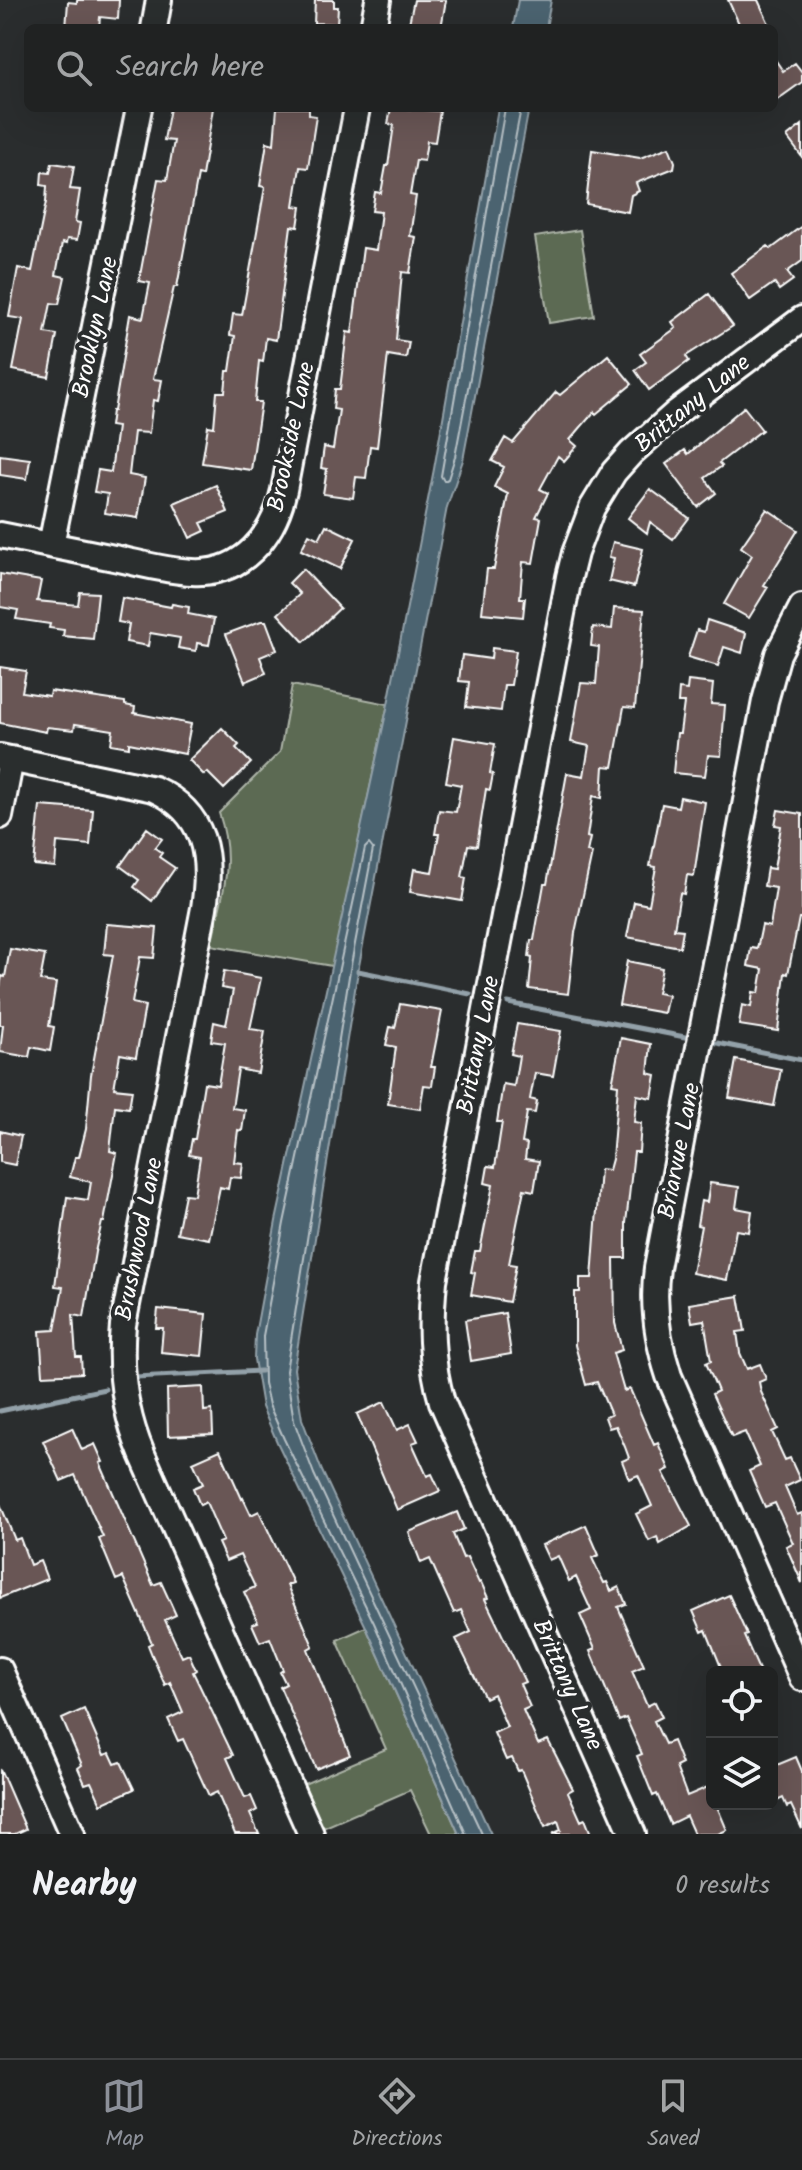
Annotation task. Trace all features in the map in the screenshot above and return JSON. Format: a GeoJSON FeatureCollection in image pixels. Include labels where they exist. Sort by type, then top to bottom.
{"type":"FeatureCollection","features":[{"type":"Feature","properties":{"kind":"street"},"geometry":{"type":"LineString","coordinates":[[155,24],[159,0]]}},
{"type":"Feature","properties":{"kind":"street"},"geometry":{"type":"LineString","coordinates":[[374,24],[378,0]]}},
{"type":"Feature","properties":{"kind":"street","name":"Brooklyn Lane"},"geometry":{"type":"LineString","coordinates":[[51,545],[138,112]]}},
{"type":"Feature","properties":{"kind":"street","name":"Brookside Lane"},"geometry":{"type":"LineString","coordinates":[[0,535],[181,571],[201,572],[238,560],[254,549],[266,535],[277,515],[284,490],[356,112]]}},
{"type":"Feature","properties":{"kind":"street","name":"Brittany Lane"},"geometry":{"type":"LineString","coordinates":[[633,1834],[442,1402],[432,1356],[430,1321],[434,1281],[569,577],[582,530],[602,489],[631,453],[676,413],[802,319]]}},
{"type":"Feature","properties":{"kind":"street","name":"Briarvue Lane"},"geometry":{"type":"LineString","coordinates":[[802,607],[778,654],[767,692],[657,1268],[655,1297],[660,1346],[669,1376],[802,1678]]}},
{"type":"Feature","properties":{"kind":"street"},"geometry":{"type":"LineString","coordinates":[[0,816],[5,758]]}},
{"type":"Feature","properties":{"kind":"street","name":"Brushwood Lane"},"geometry":{"type":"LineString","coordinates":[[5,758],[154,789],[187,812],[204,844],[208,878],[204,908],[123,1325],[123,1389],[138,1446],[311,1834]]}},
{"type":"Feature","properties":{"kind":"street"},"geometry":{"type":"LineString","coordinates":[[0,1670],[72,1834]]}},
{"type":"Feature","properties":{"kind":"green space"},"geometry":{"type":"Polygon","coordinates":[[[580,230],[594,316],[549,323],[535,237],[580,230]]]}},
{"type":"Feature","properties":{"kind":"green space"},"geometry":{"type":"Polygon","coordinates":[[[292,685],[388,704],[332,966],[211,945],[227,864],[219,813],[280,752],[292,685]]]}},
{"type":"Feature","properties":{"kind":"green space"},"geometry":{"type":"Polygon","coordinates":[[[366,1627],[459,1834],[431,1834],[410,1790],[323,1828],[304,1784],[386,1749],[337,1640],[366,1627]]]}},
{"type":"Feature","properties":{"kind":"water"},"geometry":{"type":"Polygon","coordinates":[[[518,0],[551,0],[547,24],[514,24],[518,0]]]}},
{"type":"Feature","properties":{"kind":"water"},"geometry":{"type":"Polygon","coordinates":[[[497,112],[528,112],[463,460],[447,507],[358,971],[294,1369],[302,1419],[322,1471],[491,1834],[459,1834],[366,1627],[277,1442],[262,1407],[254,1359],[255,1335],[276,1221],[388,704],[434,469],[497,112]]]}},
{"type":"Feature","properties":{"kind":"building"},"geometry":{"type":"Polygon","coordinates":[[[77,0],[119,0],[118,19],[100,17],[99,24],[66,24],[68,2],[77,3],[77,0]]]}},
{"type":"Feature","properties":{"kind":"building"},"geometry":{"type":"Polygon","coordinates":[[[315,0],[334,0],[334,7],[338,7],[337,24],[314,23],[315,0]]]}},
{"type":"Feature","properties":{"kind":"building"},"geometry":{"type":"Polygon","coordinates":[[[414,0],[446,0],[442,24],[409,24],[414,0]]]}},
{"type":"Feature","properties":{"kind":"building"},"geometry":{"type":"Polygon","coordinates":[[[728,0],[758,0],[769,24],[739,24],[728,0]]]}},
{"type":"Feature","properties":{"kind":"building"},"geometry":{"type":"Polygon","coordinates":[[[795,63],[802,72],[802,82],[778,99],[778,64],[783,71],[795,63]]]}},
{"type":"Feature","properties":{"kind":"building"},"geometry":{"type":"Polygon","coordinates":[[[169,112],[212,112],[202,176],[198,175],[177,287],[174,287],[153,379],[162,380],[158,401],[153,400],[149,433],[134,432],[129,475],[145,478],[138,518],[105,513],[108,494],[94,492],[98,470],[111,472],[117,427],[110,426],[130,315],[143,318],[150,283],[139,281],[158,179],[167,180],[174,141],[164,140],[169,112]]]}},
{"type":"Feature","properties":{"kind":"building"},"geometry":{"type":"Polygon","coordinates":[[[277,112],[309,112],[309,115],[316,116],[308,168],[300,167],[294,206],[301,207],[298,227],[291,226],[276,340],[266,338],[263,362],[259,361],[255,402],[261,402],[251,470],[202,463],[208,426],[214,427],[217,392],[225,392],[227,371],[230,371],[235,336],[230,335],[233,314],[242,315],[265,187],[260,186],[267,142],[274,144],[277,112]]]}},
{"type":"Feature","properties":{"kind":"building"},"geometry":{"type":"Polygon","coordinates":[[[390,112],[440,112],[435,142],[427,141],[424,161],[416,160],[410,195],[416,196],[410,236],[416,237],[410,273],[402,272],[396,340],[409,342],[406,358],[388,355],[377,447],[370,446],[366,478],[356,477],[353,498],[323,494],[327,469],[321,468],[324,447],[333,449],[339,410],[333,409],[335,389],[340,389],[347,332],[352,333],[363,248],[376,250],[381,212],[372,211],[375,192],[381,193],[388,166],[394,125],[388,124],[390,112]]]}},
{"type":"Feature","properties":{"kind":"building"},"geometry":{"type":"Polygon","coordinates":[[[802,125],[802,157],[787,137],[802,125]]]}},
{"type":"Feature","properties":{"kind":"building"},"geometry":{"type":"Polygon","coordinates":[[[669,147],[674,168],[636,183],[639,191],[631,195],[628,212],[586,204],[592,150],[640,158],[669,147]]]}},
{"type":"Feature","properties":{"kind":"building"},"geometry":{"type":"Polygon","coordinates":[[[52,163],[74,166],[70,189],[80,190],[75,222],[80,223],[77,240],[67,239],[66,244],[62,243],[56,275],[65,277],[59,304],[51,303],[45,333],[57,335],[49,377],[13,370],[23,319],[9,317],[18,268],[32,271],[46,202],[47,186],[41,185],[42,172],[50,173],[52,163]]]}},
{"type":"Feature","properties":{"kind":"building"},"geometry":{"type":"Polygon","coordinates":[[[802,226],[802,261],[787,272],[793,280],[779,290],[774,283],[750,300],[731,273],[802,226]]]}},
{"type":"Feature","properties":{"kind":"building"},"geometry":{"type":"Polygon","coordinates":[[[709,294],[733,326],[686,356],[689,361],[649,390],[635,370],[646,362],[640,354],[676,328],[672,322],[709,294]]]}},
{"type":"Feature","properties":{"kind":"building"},"geometry":{"type":"Polygon","coordinates":[[[608,355],[632,384],[596,414],[594,412],[570,440],[577,446],[564,461],[558,456],[540,489],[548,493],[536,517],[541,518],[533,563],[523,562],[520,598],[525,598],[523,617],[482,613],[487,569],[494,569],[508,494],[494,487],[504,467],[492,461],[505,438],[513,443],[556,392],[560,395],[608,355]]]}},
{"type":"Feature","properties":{"kind":"building"},"geometry":{"type":"Polygon","coordinates":[[[744,407],[762,430],[719,463],[722,466],[705,478],[716,493],[698,507],[666,464],[685,450],[688,454],[744,407]]]}},
{"type":"Feature","properties":{"kind":"building"},"geometry":{"type":"Polygon","coordinates":[[[0,455],[30,459],[27,479],[0,475],[0,455]]]}},
{"type":"Feature","properties":{"kind":"building"},"geometry":{"type":"Polygon","coordinates":[[[216,485],[228,512],[201,523],[205,531],[190,538],[174,503],[216,485]]]}},
{"type":"Feature","properties":{"kind":"building"},"geometry":{"type":"Polygon","coordinates":[[[650,489],[689,518],[673,539],[650,522],[647,533],[628,518],[650,489]]]}},
{"type":"Feature","properties":{"kind":"building"},"geometry":{"type":"Polygon","coordinates":[[[767,509],[798,530],[764,585],[768,587],[749,618],[724,604],[752,555],[741,547],[767,509]]]}},
{"type":"Feature","properties":{"kind":"building"},"geometry":{"type":"Polygon","coordinates":[[[326,525],[355,539],[340,569],[301,550],[309,534],[319,539],[326,525]]]}},
{"type":"Feature","properties":{"kind":"building"},"geometry":{"type":"Polygon","coordinates":[[[613,542],[643,549],[634,587],[609,581],[614,558],[609,557],[613,542]]]}},
{"type":"Feature","properties":{"kind":"building"},"geometry":{"type":"Polygon","coordinates":[[[303,569],[340,608],[304,642],[278,614],[300,594],[289,583],[303,569]]]}},
{"type":"Feature","properties":{"kind":"building"},"geometry":{"type":"Polygon","coordinates":[[[0,574],[41,581],[37,601],[78,605],[80,592],[98,593],[93,639],[63,636],[64,630],[49,628],[50,624],[16,619],[18,610],[0,607],[0,574]]]}},
{"type":"Feature","properties":{"kind":"building"},"geometry":{"type":"Polygon","coordinates":[[[122,598],[189,607],[188,614],[214,619],[209,645],[197,643],[196,651],[178,648],[180,638],[150,633],[148,646],[126,642],[129,624],[118,622],[122,598]]]}},
{"type":"Feature","properties":{"kind":"building"},"geometry":{"type":"Polygon","coordinates":[[[614,608],[644,610],[635,708],[624,707],[613,767],[604,766],[602,798],[593,796],[587,837],[590,838],[587,852],[592,853],[575,933],[568,994],[529,989],[531,940],[534,940],[544,884],[547,884],[567,773],[584,776],[589,746],[571,742],[581,683],[596,684],[599,647],[591,646],[593,627],[612,629],[614,608]]]}},
{"type":"Feature","properties":{"kind":"building"},"geometry":{"type":"Polygon","coordinates":[[[707,620],[746,633],[742,653],[724,647],[718,666],[688,657],[697,630],[704,632],[707,620]]]}},
{"type":"Feature","properties":{"kind":"building"},"geometry":{"type":"Polygon","coordinates":[[[266,621],[277,650],[260,657],[266,673],[245,682],[226,634],[266,621]]]}},
{"type":"Feature","properties":{"kind":"building"},"geometry":{"type":"Polygon","coordinates":[[[492,648],[516,651],[511,685],[504,685],[501,711],[466,707],[469,682],[459,681],[462,655],[491,659],[492,648]]]}},
{"type":"Feature","properties":{"kind":"building"},"geometry":{"type":"Polygon","coordinates":[[[0,667],[26,671],[22,692],[49,696],[50,691],[125,702],[125,705],[135,707],[134,713],[191,724],[185,754],[129,743],[129,747],[111,744],[113,730],[75,724],[74,730],[47,727],[46,732],[0,723],[0,667]]]}},
{"type":"Feature","properties":{"kind":"building"},"geometry":{"type":"Polygon","coordinates":[[[688,681],[713,684],[711,704],[725,705],[721,756],[708,755],[705,776],[673,773],[684,703],[678,703],[679,689],[687,690],[688,681]]]}},
{"type":"Feature","properties":{"kind":"building"},"geometry":{"type":"Polygon","coordinates":[[[222,728],[251,763],[224,789],[189,760],[222,728]]]}},
{"type":"Feature","properties":{"kind":"building"},"geometry":{"type":"Polygon","coordinates":[[[454,737],[495,744],[490,773],[493,774],[490,790],[486,789],[477,846],[468,845],[462,877],[466,878],[462,901],[410,892],[414,869],[432,872],[439,834],[435,834],[439,810],[456,812],[461,785],[446,782],[454,737]]]}},
{"type":"Feature","properties":{"kind":"building"},"geometry":{"type":"Polygon","coordinates":[[[680,797],[705,802],[694,876],[687,875],[684,894],[680,893],[674,929],[683,930],[680,947],[627,937],[634,902],[649,905],[656,867],[650,866],[662,804],[678,807],[680,797]]]}},
{"type":"Feature","properties":{"kind":"building"},"geometry":{"type":"Polygon","coordinates":[[[40,806],[93,810],[90,845],[57,842],[55,867],[34,865],[40,806]]]}},
{"type":"Feature","properties":{"kind":"building"},"geometry":{"type":"Polygon","coordinates":[[[778,810],[802,814],[802,918],[799,918],[788,974],[785,973],[778,1031],[739,1025],[742,1005],[751,1007],[753,992],[759,993],[763,969],[748,966],[751,948],[757,949],[762,925],[770,927],[776,888],[764,886],[767,868],[774,869],[781,826],[775,825],[778,810]]]}},
{"type":"Feature","properties":{"kind":"building"},"geometry":{"type":"Polygon","coordinates":[[[147,828],[162,839],[155,848],[162,853],[159,857],[175,868],[152,901],[134,887],[139,880],[120,866],[147,828]]]}},
{"type":"Feature","properties":{"kind":"building"},"geometry":{"type":"Polygon","coordinates":[[[107,924],[157,928],[154,958],[140,957],[132,1003],[145,1006],[136,1057],[120,1054],[114,1088],[132,1090],[129,1108],[115,1106],[110,1151],[117,1153],[104,1222],[95,1252],[84,1317],[73,1315],[76,1357],[81,1357],[82,1373],[43,1375],[40,1331],[55,1330],[63,1287],[55,1286],[67,1197],[88,1200],[91,1182],[70,1177],[86,1129],[91,1075],[113,955],[104,954],[107,924]]]}},
{"type":"Feature","properties":{"kind":"building"},"geometry":{"type":"Polygon","coordinates":[[[10,949],[45,955],[40,981],[56,983],[49,1026],[54,1027],[50,1051],[31,1047],[29,1057],[0,1052],[3,1025],[0,1025],[0,987],[10,949]]]}},
{"type":"Feature","properties":{"kind":"building"},"geometry":{"type":"Polygon","coordinates":[[[627,961],[662,968],[657,993],[668,995],[664,1013],[619,1005],[627,961]]]}},
{"type":"Feature","properties":{"kind":"building"},"geometry":{"type":"Polygon","coordinates":[[[224,971],[261,978],[250,1029],[265,1031],[258,1073],[238,1069],[232,1108],[245,1110],[242,1131],[238,1130],[234,1162],[243,1163],[241,1178],[230,1177],[228,1189],[220,1187],[209,1239],[177,1233],[185,1194],[194,1195],[200,1157],[189,1155],[192,1139],[195,1139],[204,1083],[218,1085],[225,1043],[211,1041],[214,1022],[226,1025],[233,990],[221,988],[224,971]]]}},
{"type":"Feature","properties":{"kind":"building"},"geometry":{"type":"Polygon","coordinates":[[[400,1004],[442,1011],[431,1067],[435,1067],[432,1086],[424,1085],[420,1109],[388,1104],[396,1047],[386,1045],[390,1027],[395,1028],[400,1004]]]}},
{"type":"Feature","properties":{"kind":"building"},"geometry":{"type":"Polygon","coordinates":[[[517,1024],[561,1031],[553,1076],[535,1073],[530,1099],[537,1101],[535,1113],[527,1112],[522,1143],[527,1144],[525,1159],[539,1161],[534,1191],[524,1189],[509,1264],[516,1265],[509,1302],[471,1295],[475,1273],[471,1272],[475,1251],[480,1251],[493,1185],[485,1183],[488,1166],[495,1167],[502,1122],[497,1122],[503,1084],[514,1086],[519,1056],[511,1054],[517,1024]]]}},
{"type":"Feature","properties":{"kind":"building"},"geometry":{"type":"Polygon","coordinates":[[[621,1038],[651,1044],[648,1073],[656,1075],[652,1098],[637,1095],[634,1122],[641,1123],[639,1152],[634,1152],[626,1223],[626,1258],[614,1258],[615,1323],[622,1350],[613,1353],[624,1391],[630,1389],[654,1445],[658,1443],[669,1469],[663,1472],[691,1526],[660,1544],[657,1537],[649,1541],[636,1514],[652,1506],[638,1475],[629,1479],[622,1461],[629,1458],[625,1447],[616,1426],[609,1428],[605,1417],[611,1415],[597,1382],[586,1385],[575,1345],[575,1292],[580,1292],[580,1278],[592,1278],[600,1169],[609,1170],[612,1159],[618,1085],[612,1084],[621,1038]]]}},
{"type":"Feature","properties":{"kind":"building"},"geometry":{"type":"Polygon","coordinates":[[[736,1060],[781,1069],[774,1106],[729,1098],[736,1060]]]}},
{"type":"Feature","properties":{"kind":"building"},"geometry":{"type":"Polygon","coordinates":[[[0,1131],[21,1136],[15,1165],[0,1162],[0,1131]]]}},
{"type":"Feature","properties":{"kind":"building"},"geometry":{"type":"Polygon","coordinates":[[[710,1183],[739,1187],[736,1208],[752,1211],[749,1232],[736,1230],[727,1280],[692,1273],[701,1226],[697,1225],[701,1201],[707,1202],[710,1183]]]}},
{"type":"Feature","properties":{"kind":"building"},"geometry":{"type":"Polygon","coordinates":[[[739,1296],[745,1331],[737,1332],[740,1353],[747,1369],[760,1364],[766,1379],[759,1382],[761,1392],[778,1429],[772,1432],[785,1460],[790,1458],[800,1480],[785,1487],[797,1515],[802,1513],[802,1583],[786,1546],[793,1543],[775,1503],[765,1507],[749,1471],[760,1466],[745,1432],[732,1437],[712,1394],[718,1391],[706,1363],[711,1361],[704,1320],[692,1322],[689,1304],[739,1296]]]}},
{"type":"Feature","properties":{"kind":"building"},"geometry":{"type":"Polygon","coordinates":[[[158,1309],[206,1314],[202,1356],[161,1352],[163,1328],[156,1328],[158,1309]]]}},
{"type":"Feature","properties":{"kind":"building"},"geometry":{"type":"Polygon","coordinates":[[[505,1313],[511,1354],[471,1361],[465,1320],[505,1313]]]}},
{"type":"Feature","properties":{"kind":"building"},"geometry":{"type":"Polygon","coordinates":[[[203,1387],[204,1411],[212,1410],[213,1434],[168,1436],[167,1389],[203,1387]]]}},
{"type":"Feature","properties":{"kind":"building"},"geometry":{"type":"Polygon","coordinates":[[[384,1402],[397,1430],[410,1424],[418,1441],[412,1443],[427,1476],[432,1474],[440,1491],[397,1510],[357,1414],[384,1402]]]}},
{"type":"Feature","properties":{"kind":"building"},"geometry":{"type":"Polygon","coordinates":[[[72,1428],[82,1450],[95,1444],[103,1462],[100,1463],[153,1585],[161,1582],[176,1615],[165,1620],[182,1657],[189,1654],[196,1670],[193,1672],[233,1755],[227,1758],[245,1798],[251,1796],[257,1810],[250,1814],[259,1834],[235,1834],[217,1792],[209,1796],[183,1739],[178,1741],[168,1719],[183,1712],[170,1682],[165,1685],[148,1645],[152,1643],[123,1577],[116,1580],[99,1539],[103,1537],[75,1475],[61,1481],[43,1441],[72,1428]]]}},
{"type":"Feature","properties":{"kind":"building"},"geometry":{"type":"Polygon","coordinates":[[[220,1450],[251,1515],[259,1511],[293,1583],[287,1585],[313,1646],[308,1649],[350,1755],[316,1769],[280,1687],[286,1684],[270,1638],[260,1642],[252,1624],[258,1622],[244,1592],[255,1587],[240,1555],[226,1561],[218,1543],[223,1541],[206,1502],[200,1505],[193,1488],[203,1484],[193,1462],[220,1450]]]}},
{"type":"Feature","properties":{"kind":"building"},"geometry":{"type":"Polygon","coordinates":[[[0,1504],[15,1540],[20,1538],[30,1565],[40,1561],[47,1579],[0,1598],[0,1504]]]}},
{"type":"Feature","properties":{"kind":"building"},"geometry":{"type":"Polygon","coordinates":[[[457,1512],[464,1529],[453,1534],[463,1558],[467,1557],[481,1582],[488,1598],[485,1599],[525,1682],[520,1684],[530,1707],[523,1710],[538,1744],[548,1740],[573,1789],[568,1792],[581,1821],[585,1819],[591,1834],[552,1834],[561,1830],[558,1821],[545,1827],[521,1770],[518,1771],[512,1758],[506,1760],[494,1733],[507,1727],[493,1694],[485,1698],[456,1639],[471,1632],[461,1610],[454,1613],[430,1559],[421,1563],[409,1532],[457,1512]]]}},
{"type":"Feature","properties":{"kind":"building"},"geometry":{"type":"Polygon","coordinates":[[[586,1525],[599,1555],[592,1558],[604,1583],[607,1582],[611,1591],[619,1587],[626,1604],[618,1607],[644,1666],[632,1671],[647,1706],[655,1702],[662,1717],[654,1721],[665,1744],[673,1741],[682,1764],[676,1767],[687,1796],[706,1788],[706,1810],[719,1810],[727,1830],[718,1834],[694,1834],[686,1816],[670,1824],[657,1794],[653,1796],[637,1756],[642,1754],[626,1718],[619,1721],[590,1651],[595,1649],[580,1615],[591,1610],[576,1577],[569,1581],[558,1556],[549,1560],[542,1545],[586,1525]]]}},
{"type":"Feature","properties":{"kind":"building"},"geometry":{"type":"Polygon","coordinates":[[[729,1595],[757,1666],[721,1666],[706,1630],[702,1632],[693,1611],[729,1595]]]}},
{"type":"Feature","properties":{"kind":"building"},"geometry":{"type":"Polygon","coordinates":[[[84,1709],[104,1755],[110,1753],[115,1764],[121,1762],[134,1789],[101,1804],[91,1782],[85,1784],[78,1768],[82,1765],[62,1719],[84,1709]]]}},
{"type":"Feature","properties":{"kind":"building"},"geometry":{"type":"Polygon","coordinates":[[[796,1757],[802,1771],[802,1829],[791,1805],[787,1807],[783,1798],[778,1800],[778,1764],[796,1757]]]}},
{"type":"Feature","properties":{"kind":"building"},"geometry":{"type":"Polygon","coordinates":[[[0,1769],[26,1829],[15,1834],[0,1834],[0,1769]]]}},
{"type":"Feature","properties":{"kind":"waterway"},"geometry":{"type":"LineString","coordinates":[[358,971],[470,994]]}},
{"type":"Feature","properties":{"kind":"waterway"},"geometry":{"type":"LineString","coordinates":[[508,1003],[685,1037]]}},
{"type":"Feature","properties":{"kind":"waterway"},"geometry":{"type":"LineString","coordinates":[[717,1043],[802,1060]]}},
{"type":"Feature","properties":{"kind":"waterway"},"geometry":{"type":"LineString","coordinates":[[135,1377],[261,1371]]}},
{"type":"Feature","properties":{"kind":"waterway"},"geometry":{"type":"LineString","coordinates":[[0,1411],[105,1389]]}}]}
